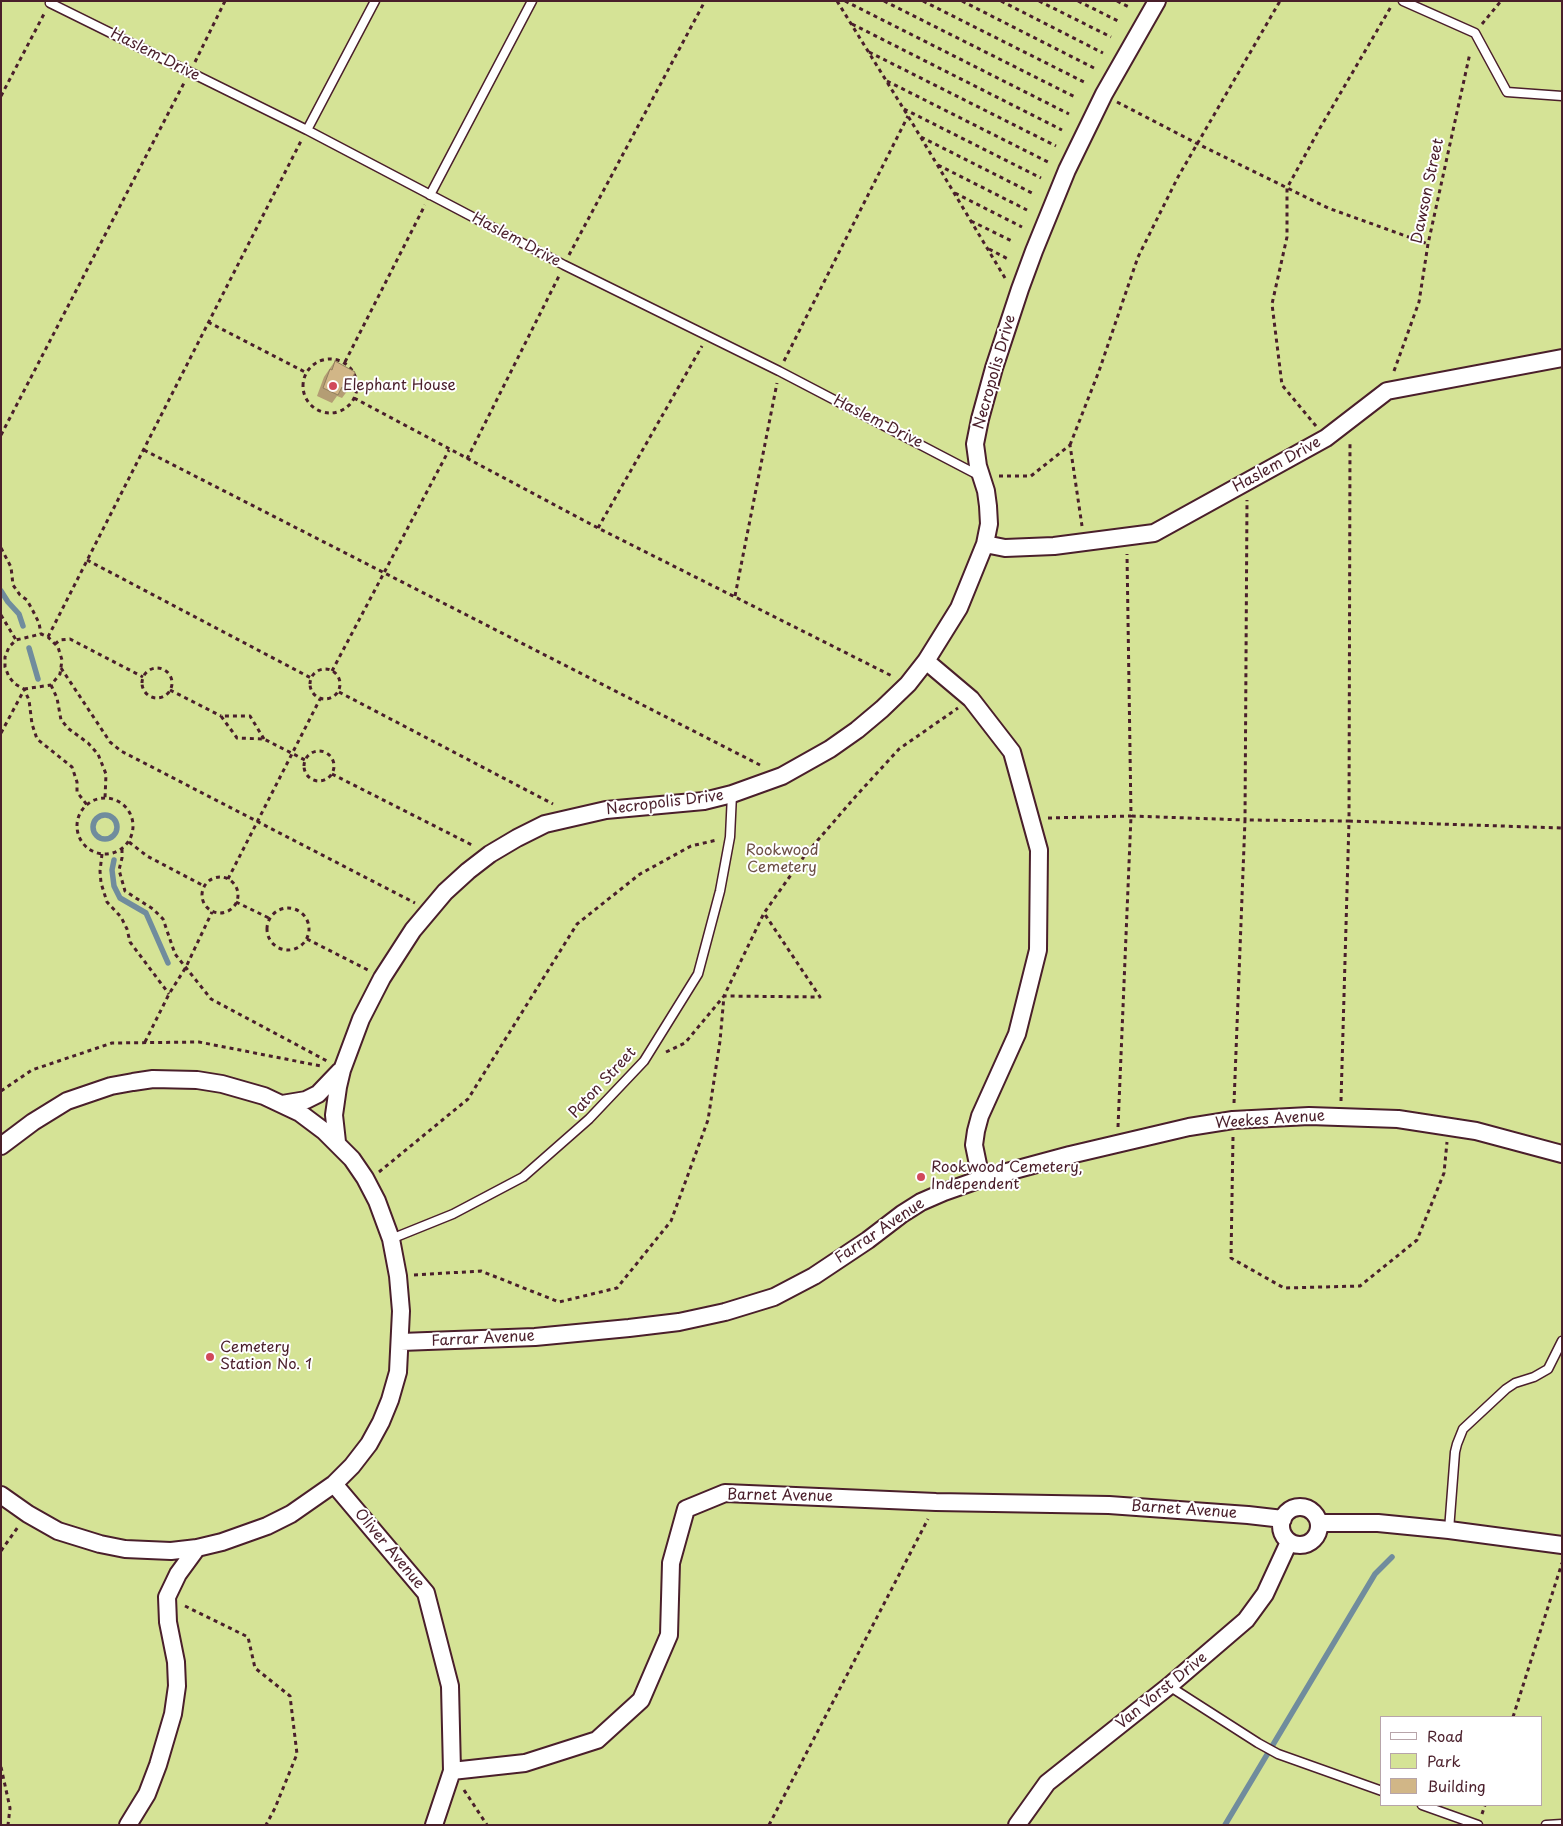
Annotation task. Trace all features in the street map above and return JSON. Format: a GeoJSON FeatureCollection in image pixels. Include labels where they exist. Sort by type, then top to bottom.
{"type":"FeatureCollection","features":[{"type":"Feature","properties":{"kind":"street","name":"Necropolis Drive"},"geometry":{"type":"LineString","coordinates":[[337,1142],[334,1115],[342,1070],[361,1019],[382,978],[413,930],[429,910],[468,871],[490,854],[546,824],[606,810],[704,801],[732,794],[782,776],[803,766],[844,740],[882,709],[908,684],[926,661],[959,608],[986,544],[988,506],[976,456],[977,431],[994,368],[1020,289],[1056,195],[1104,94],[1157,1]]}},
{"type":"Feature","properties":{"kind":"street","name":"Haslem Drive"},"geometry":{"type":"LineString","coordinates":[[986,544],[1005,548],[1024,548],[1154,534],[1326,438],[1387,391],[1562,358]]}},
{"type":"Feature","properties":{"kind":"street"},"geometry":{"type":"LineString","coordinates":[[926,661],[971,699],[1012,752],[1039,850],[1038,950],[1017,1034],[980,1116],[976,1131],[974,1145],[982,1179]]}},
{"type":"Feature","properties":{"kind":"street","name":"Necropolis Drive"},"geometry":{"type":"LineString","coordinates":[[282,1104],[306,1100],[318,1094],[342,1070]]}},
{"type":"Feature","properties":{"kind":"street"},"geometry":{"type":"LineString","coordinates":[[1,1146],[33,1122],[67,1101],[111,1086],[143,1081],[172,1079],[214,1082],[245,1090],[282,1104],[313,1122],[337,1142],[365,1178],[377,1201],[391,1239],[398,1276],[401,1311],[401,1342],[398,1372],[381,1422],[364,1451],[334,1484],[291,1514],[267,1526],[222,1542],[197,1548],[146,1551],[100,1544],[58,1531],[28,1514],[1,1495]]}},
{"type":"Feature","properties":{"kind":"street","name":"Weekes Avenue"},"geometry":{"type":"LineString","coordinates":[[982,1179],[1117,1143],[1189,1127],[1234,1120],[1340,1116],[1398,1120],[1449,1126],[1504,1137],[1562,1154]]}},
{"type":"Feature","properties":{"kind":"street","name":"Farrar Avenue"},"geometry":{"type":"LineString","coordinates":[[401,1342],[563,1334],[679,1322],[725,1312],[774,1297],[847,1255],[921,1202],[982,1179]]}},
{"type":"Feature","properties":{"kind":"street","name":"Oliver Avenue"},"geometry":{"type":"LineString","coordinates":[[334,1484],[426,1593],[450,1686],[452,1771],[434,1825]]}},
{"type":"Feature","properties":{"kind":"street","name":"Barnet Avenue"},"geometry":{"type":"LineString","coordinates":[[452,1771],[525,1763],[597,1740],[642,1700],[669,1635],[672,1563],[686,1509],[725,1493],[936,1502],[1109,1505],[1283,1519]]}},
{"type":"Feature","properties":{"kind":"street"},"geometry":{"type":"LineString","coordinates":[[1302,1507],[1313,1512],[1319,1523],[1317,1535],[1308,1544],[1302,1545],[1289,1542],[1282,1532],[1283,1519],[1291,1510],[1302,1507]]}},
{"type":"Feature","properties":{"kind":"street"},"geometry":{"type":"LineString","coordinates":[[1319,1523],[1378,1524],[1449,1530],[1562,1545]]}},
{"type":"Feature","properties":{"kind":"street","name":"Van Vorst Drive"},"geometry":{"type":"LineString","coordinates":[[1017,1825],[1047,1783],[1169,1686],[1246,1620],[1265,1594],[1289,1542]]}},
{"type":"Feature","properties":{"kind":"street"},"geometry":{"type":"LineString","coordinates":[[128,1825],[147,1794],[158,1765],[173,1714],[178,1686],[176,1662],[168,1622],[167,1597],[178,1574],[197,1548]]}},
{"type":"Feature","properties":{"kind":"lane"},"geometry":{"type":"LineString","coordinates":[[307,130],[375,1]]}},
{"type":"Feature","properties":{"kind":"lane"},"geometry":{"type":"LineString","coordinates":[[430,195],[532,1]]}},
{"type":"Feature","properties":{"kind":"lane"},"geometry":{"type":"LineString","coordinates":[[1403,1],[1474,33],[1507,92],[1562,96]]}},
{"type":"Feature","properties":{"kind":"lane","name":"Haslem Drive"},"geometry":{"type":"LineString","coordinates":[[50,2],[307,130],[564,265],[779,371],[982,477]]}},
{"type":"Feature","properties":{"kind":"lane","name":"Paton Street"},"geometry":{"type":"LineString","coordinates":[[391,1239],[453,1214],[523,1177],[590,1119],[644,1061],[698,974],[720,892],[730,837],[732,794]]}},
{"type":"Feature","properties":{"kind":"lane"},"geometry":{"type":"LineString","coordinates":[[1449,1530],[1455,1452],[1463,1429],[1506,1389],[1548,1369],[1562,1341]]}},
{"type":"Feature","properties":{"kind":"lane"},"geometry":{"type":"LineString","coordinates":[[1169,1686],[1278,1754],[1380,1790]]}},
{"type":"Feature","properties":{"kind":"lane"},"geometry":{"type":"LineString","coordinates":[[1425,1806],[1478,1825]]}},
{"type":"Feature","properties":{"kind":"lane"},"geometry":{"type":"LineString","coordinates":[[1546,1825],[1562,1824]]}},
{"type":"Feature","properties":{"kind":"path"},"geometry":{"type":"LineString","coordinates":[[1,436],[225,1]]}},
{"type":"Feature","properties":{"kind":"path"},"geometry":{"type":"LineString","coordinates":[[467,459],[564,265],[705,1]]}},
{"type":"Feature","properties":{"kind":"path"},"geometry":{"type":"LineString","coordinates":[[837,1],[1009,284],[1020,289]]}},
{"type":"Feature","properties":{"kind":"path"},"geometry":{"type":"LineString","coordinates":[[845,1],[1069,114]]}},
{"type":"Feature","properties":{"kind":"path"},"geometry":{"type":"LineString","coordinates":[[884,1],[1077,98]]}},
{"type":"Feature","properties":{"kind":"path"},"geometry":{"type":"LineString","coordinates":[[922,1],[1084,82]]}},
{"type":"Feature","properties":{"kind":"path"},"geometry":{"type":"LineString","coordinates":[[962,1],[1094,68]]}},
{"type":"Feature","properties":{"kind":"path"},"geometry":{"type":"LineString","coordinates":[[1001,1],[1103,53]]}},
{"type":"Feature","properties":{"kind":"path"},"geometry":{"type":"LineString","coordinates":[[1039,1],[1111,37]]}},
{"type":"Feature","properties":{"kind":"path"},"geometry":{"type":"LineString","coordinates":[[1078,1],[1120,22]]}},
{"type":"Feature","properties":{"kind":"path"},"geometry":{"type":"LineString","coordinates":[[1117,1],[1129,7]]}},
{"type":"Feature","properties":{"kind":"path"},"geometry":{"type":"LineString","coordinates":[[1084,542],[1070,445],[1099,371],[1138,257],[1178,177],[1268,18],[1280,1]]}},
{"type":"Feature","properties":{"kind":"path"},"geometry":{"type":"LineString","coordinates":[[1326,438],[1282,384],[1272,304],[1287,237],[1287,188],[1394,1]]}},
{"type":"Feature","properties":{"kind":"path","name":"Dawson Street"},"geometry":{"type":"LineString","coordinates":[[1387,391],[1419,302],[1428,244],[1474,33],[1501,1]]}},
{"type":"Feature","properties":{"kind":"path"},"geometry":{"type":"LineString","coordinates":[[1,96],[50,2]]}},
{"type":"Feature","properties":{"kind":"path"},"geometry":{"type":"LineString","coordinates":[[851,24],[1062,130]]}},
{"type":"Feature","properties":{"kind":"path"},"geometry":{"type":"LineString","coordinates":[[869,52],[1056,146]]}},
{"type":"Feature","properties":{"kind":"path"},"geometry":{"type":"LineString","coordinates":[[886,80],[1048,162]]}},
{"type":"Feature","properties":{"kind":"path"},"geometry":{"type":"LineString","coordinates":[[1104,94],[1198,144],[1328,208],[1428,244]]}},
{"type":"Feature","properties":{"kind":"path"},"geometry":{"type":"LineString","coordinates":[[904,109],[1041,178]]}},
{"type":"Feature","properties":{"kind":"path"},"geometry":{"type":"LineString","coordinates":[[736,596],[779,371],[908,116]]}},
{"type":"Feature","properties":{"kind":"path"},"geometry":{"type":"LineString","coordinates":[[48,637],[307,130]]}},
{"type":"Feature","properties":{"kind":"path"},"geometry":{"type":"LineString","coordinates":[[920,137],[1034,194]]}},
{"type":"Feature","properties":{"kind":"path"},"geometry":{"type":"LineString","coordinates":[[938,165],[1027,210]]}},
{"type":"Feature","properties":{"kind":"path"},"geometry":{"type":"LineString","coordinates":[[954,193],[1022,226]]}},
{"type":"Feature","properties":{"kind":"path"},"geometry":{"type":"LineString","coordinates":[[345,362],[430,195]]}},
{"type":"Feature","properties":{"kind":"path"},"geometry":{"type":"LineString","coordinates":[[971,221],[1014,242]]}},
{"type":"Feature","properties":{"kind":"path"},"geometry":{"type":"LineString","coordinates":[[987,248],[1008,259]]}},
{"type":"Feature","properties":{"kind":"path"},"geometry":{"type":"LineString","coordinates":[[208,322],[307,373]]}},
{"type":"Feature","properties":{"kind":"path"},"geometry":{"type":"LineString","coordinates":[[598,528],[708,336]]}},
{"type":"Feature","properties":{"kind":"path"},"geometry":{"type":"LineString","coordinates":[[333,359],[345,362],[354,373],[357,381],[357,390],[354,398],[349,405],[334,413],[318,410],[306,398],[304,381],[307,373],[318,362],[333,359]]}},
{"type":"Feature","properties":{"kind":"path"},"geometry":{"type":"LineString","coordinates":[[354,398],[598,528],[908,684]]}},
{"type":"Feature","properties":{"kind":"path"},"geometry":{"type":"LineString","coordinates":[[1340,1116],[1349,821],[1350,419]]}},
{"type":"Feature","properties":{"kind":"path"},"geometry":{"type":"LineString","coordinates":[[982,477],[1031,476],[1070,445]]}},
{"type":"Feature","properties":{"kind":"path"},"geometry":{"type":"LineString","coordinates":[[144,450],[782,776]]}},
{"type":"Feature","properties":{"kind":"path"},"geometry":{"type":"LineString","coordinates":[[332,671],[449,450]]}},
{"type":"Feature","properties":{"kind":"path"},"geometry":{"type":"LineString","coordinates":[[1247,482],[1245,820],[1231,1258],[1284,1288],[1360,1286],[1417,1240],[1444,1172],[1449,1126]]}},
{"type":"Feature","properties":{"kind":"path"},"geometry":{"type":"LineString","coordinates":[[1117,1143],[1131,816],[1126,537]]}},
{"type":"Feature","properties":{"kind":"path"},"geometry":{"type":"LineString","coordinates":[[1,548],[11,567],[13,585],[20,595],[27,600],[39,623],[40,634]]}},
{"type":"Feature","properties":{"kind":"path"},"geometry":{"type":"LineString","coordinates":[[88,560],[311,678]]}},
{"type":"Feature","properties":{"kind":"path"},"geometry":{"type":"LineString","coordinates":[[1,615],[16,640]]}},
{"type":"Feature","properties":{"kind":"path"},"geometry":{"type":"LineString","coordinates":[[24,689],[51,685],[60,674],[62,660],[58,647],[48,637],[40,634],[16,640],[9,648],[6,657],[6,667],[9,676],[15,684],[24,689],[29,700],[32,724],[37,739],[72,767],[77,782],[77,792],[87,805]]}},
{"type":"Feature","properties":{"kind":"path"},"geometry":{"type":"LineString","coordinates":[[55,644],[60,640],[70,639],[143,676]]}},
{"type":"Feature","properties":{"kind":"path"},"geometry":{"type":"LineString","coordinates":[[61,668],[110,742],[121,751],[429,910]]}},
{"type":"Feature","properties":{"kind":"path"},"geometry":{"type":"LineString","coordinates":[[154,668],[164,670],[172,681],[170,690],[162,697],[152,698],[144,692],[142,687],[143,676],[154,668]]}},
{"type":"Feature","properties":{"kind":"path"},"geometry":{"type":"LineString","coordinates":[[320,670],[332,671],[340,680],[339,692],[328,700],[320,699],[311,690],[311,678],[320,670]]}},
{"type":"Feature","properties":{"kind":"path"},"geometry":{"type":"LineString","coordinates":[[51,685],[57,698],[61,720],[69,729],[84,739],[98,754],[106,774],[105,798]]}},
{"type":"Feature","properties":{"kind":"path"},"geometry":{"type":"LineString","coordinates":[[1,734],[24,689]]}},
{"type":"Feature","properties":{"kind":"path"},"geometry":{"type":"LineString","coordinates":[[170,690],[221,716],[237,738],[264,739],[304,760]]}},
{"type":"Feature","properties":{"kind":"path"},"geometry":{"type":"LineString","coordinates":[[339,692],[576,816]]}},
{"type":"Feature","properties":{"kind":"path"},"geometry":{"type":"LineString","coordinates":[[228,879],[320,699]]}},
{"type":"Feature","properties":{"kind":"path"},"geometry":{"type":"LineString","coordinates":[[644,1061],[685,1043],[724,996],[764,913],[805,855],[856,796],[899,749],[971,699]]}},
{"type":"Feature","properties":{"kind":"path"},"geometry":{"type":"LineString","coordinates":[[221,716],[250,716],[264,739]]}},
{"type":"Feature","properties":{"kind":"path"},"geometry":{"type":"LineString","coordinates":[[324,752],[333,761],[332,774],[321,782],[312,780],[305,774],[304,760],[311,753],[324,752]]}},
{"type":"Feature","properties":{"kind":"path"},"geometry":{"type":"LineString","coordinates":[[332,774],[490,854]]}},
{"type":"Feature","properties":{"kind":"path"},"geometry":{"type":"LineString","coordinates":[[105,798],[115,800],[130,813],[133,822],[132,832],[129,842],[122,849],[102,854],[93,852],[85,847],[77,830],[81,812],[87,805],[105,798]]}},
{"type":"Feature","properties":{"kind":"path"},"geometry":{"type":"LineString","coordinates":[[1030,818],[1131,816],[1562,828]]}},
{"type":"Feature","properties":{"kind":"path"},"geometry":{"type":"LineString","coordinates":[[365,1178],[381,1172],[468,1099],[577,924],[640,874],[691,846],[730,837]]}},
{"type":"Feature","properties":{"kind":"path"},"geometry":{"type":"LineString","coordinates":[[129,842],[147,856],[204,886]]}},
{"type":"Feature","properties":{"kind":"path"},"geometry":{"type":"LineString","coordinates":[[122,849],[119,870],[125,891],[153,909],[163,919],[175,954],[211,999],[342,1070]]}},
{"type":"Feature","properties":{"kind":"path"},"geometry":{"type":"LineString","coordinates":[[102,854],[101,883],[107,902],[121,917],[127,929],[130,942],[169,994]]}},
{"type":"Feature","properties":{"kind":"path"},"geometry":{"type":"LineString","coordinates":[[217,877],[228,879],[236,887],[236,902],[233,907],[223,913],[212,912],[207,908],[202,898],[204,886],[217,877]]}},
{"type":"Feature","properties":{"kind":"path"},"geometry":{"type":"LineString","coordinates":[[236,902],[270,919]]}},
{"type":"Feature","properties":{"kind":"path"},"geometry":{"type":"LineString","coordinates":[[288,908],[301,913],[308,924],[307,938],[303,944],[291,950],[278,947],[269,938],[268,925],[270,919],[275,913],[288,908]]}},
{"type":"Feature","properties":{"kind":"path"},"geometry":{"type":"LineString","coordinates":[[145,1042],[169,994],[186,968],[212,912]]}},
{"type":"Feature","properties":{"kind":"path"},"geometry":{"type":"LineString","coordinates":[[724,996],[820,997],[764,913]]}},
{"type":"Feature","properties":{"kind":"path"},"geometry":{"type":"LineString","coordinates":[[307,938],[382,978]]}},
{"type":"Feature","properties":{"kind":"path"},"geometry":{"type":"LineString","coordinates":[[398,1276],[481,1271],[559,1302],[617,1288],[671,1221],[698,1148],[708,1120],[720,1041],[724,996]]}},
{"type":"Feature","properties":{"kind":"path"},"geometry":{"type":"LineString","coordinates":[[1,1091],[32,1070],[112,1043],[199,1042],[342,1070]]}},
{"type":"Feature","properties":{"kind":"path"},"geometry":{"type":"LineString","coordinates":[[769,1825],[936,1502]]}},
{"type":"Feature","properties":{"kind":"path"},"geometry":{"type":"LineString","coordinates":[[1,1551],[28,1514]]}},
{"type":"Feature","properties":{"kind":"path"},"geometry":{"type":"LineString","coordinates":[[1513,1716],[1562,1562]]}},
{"type":"Feature","properties":{"kind":"path"},"geometry":{"type":"LineString","coordinates":[[167,1597],[248,1637],[255,1668],[290,1696],[297,1754],[266,1825]]}},
{"type":"Feature","properties":{"kind":"path"},"geometry":{"type":"LineString","coordinates":[[1,1768],[10,1808],[8,1825]]}},
{"type":"Feature","properties":{"kind":"path"},"geometry":{"type":"LineString","coordinates":[[452,1771],[486,1825]]}},
{"type":"Feature","properties":{"kind":"green space","name":"Rookwood Cemetery"},"geometry":{"type":"Polygon","coordinates":[[[1,1],[1562,1],[1562,1825],[1,1825],[1,1]]]}},
{"type":"Feature","properties":{"kind":"building"},"geometry":{"type":"Polygon","coordinates":[[[335,361],[355,372],[348,390],[342,387],[338,395],[323,388],[335,361]]]}},
{"type":"Feature","properties":{"kind":"waterway"},"geometry":{"type":"LineString","coordinates":[[1,591],[19,614],[23,626]]}},
{"type":"Feature","properties":{"kind":"waterway"},"geometry":{"type":"LineString","coordinates":[[29,648],[38,679]]}},
{"type":"Feature","properties":{"kind":"waterway"},"geometry":{"type":"LineString","coordinates":[[100,815],[110,815],[117,822],[117,827],[117,832],[110,839],[100,839],[93,832],[93,822],[100,815]]}},
{"type":"Feature","properties":{"kind":"waterway"},"geometry":{"type":"LineString","coordinates":[[114,860],[112,870],[114,886],[120,898],[146,913],[168,963]]}},
{"type":"Feature","properties":{"kind":"waterway"},"geometry":{"type":"LineString","coordinates":[[1225,1825],[1375,1574],[1392,1557]]}},
{"type":"Feature","properties":{"kind":"place","name":"Elephant House"},"geometry":{"type":"Point","coordinates":[333,386]}},
{"type":"Feature","properties":{"kind":"place","name":"Rookwood Cemetery, Independent"},"geometry":{"type":"Point","coordinates":[921,1177]}},
{"type":"Feature","properties":{"kind":"place","name":"Cemetery Station No. 1"},"geometry":{"type":"Point","coordinates":[210,1357]}}]}
